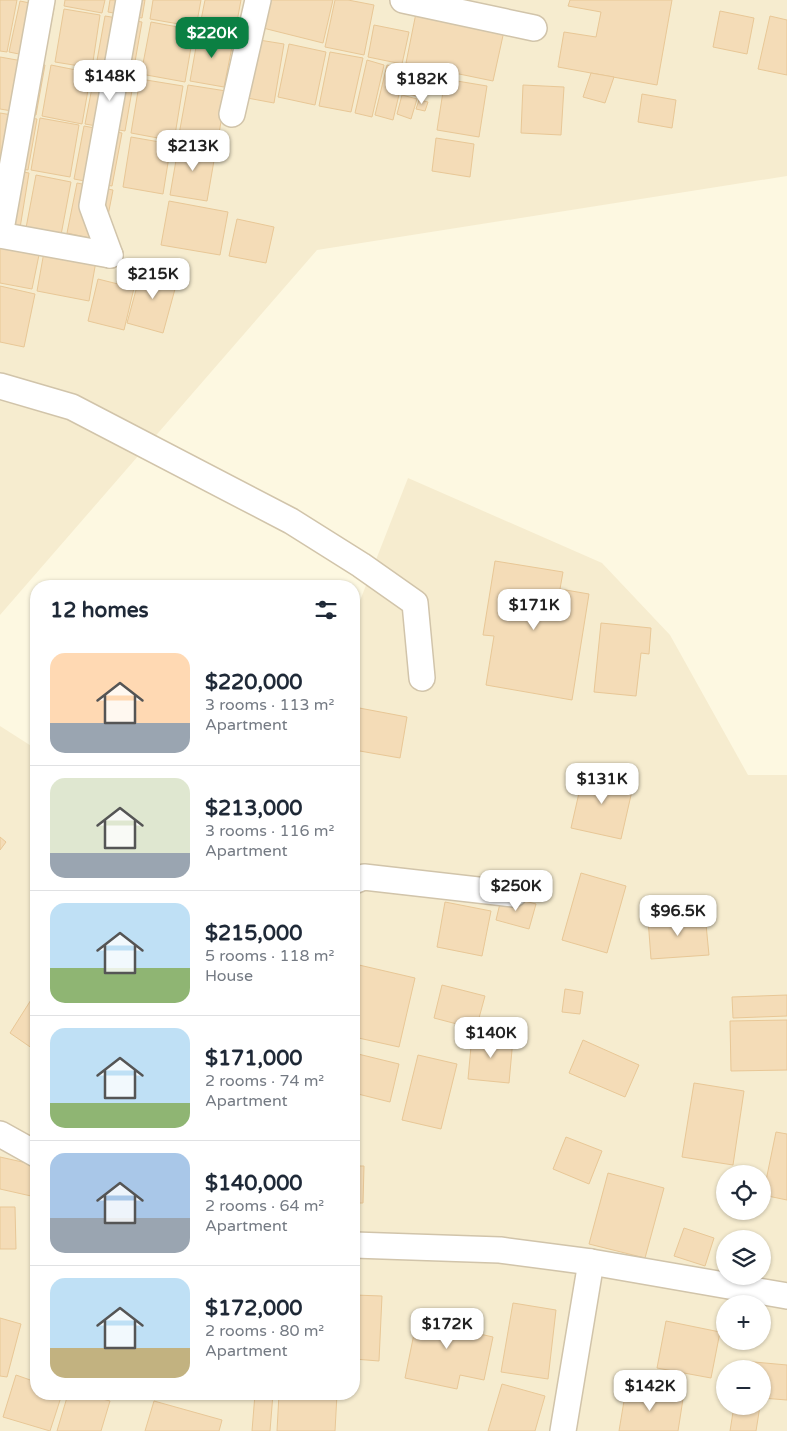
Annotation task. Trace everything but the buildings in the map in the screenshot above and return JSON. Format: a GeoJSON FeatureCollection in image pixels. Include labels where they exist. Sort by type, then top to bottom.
{"type":"FeatureCollection","features":[{"type":"Feature","properties":{"kind":"street"},"geometry":{"type":"LineString","coordinates":[[42,0],[0,235],[110,255],[92,206],[129,0]]}},
{"type":"Feature","properties":{"kind":"street"},"geometry":{"type":"LineString","coordinates":[[232,114],[258,0]]}},
{"type":"Feature","properties":{"kind":"street"},"geometry":{"type":"LineString","coordinates":[[403,0],[534,28]]}},
{"type":"Feature","properties":{"kind":"street"},"geometry":{"type":"LineString","coordinates":[[0,386],[72,406],[291,521],[415,603],[422,678]]}},
{"type":"Feature","properties":{"kind":"street"},"geometry":{"type":"LineString","coordinates":[[360,878],[364,876],[514,894]]}},
{"type":"Feature","properties":{"kind":"street"},"geometry":{"type":"LineString","coordinates":[[0,1134],[30,1151]]}},
{"type":"Feature","properties":{"kind":"street"},"geometry":{"type":"LineString","coordinates":[[360,1246],[500,1250],[591,1262],[787,1296]]}},
{"type":"Feature","properties":{"kind":"street"},"geometry":{"type":"LineString","coordinates":[[563,1431],[591,1262]]}},
{"type":"Feature","properties":{"kind":"shaded area"},"geometry":{"type":"Polygon","coordinates":[[[0,0],[787,0],[787,176],[317,250],[0,615],[0,0]]]}},
{"type":"Feature","properties":{"kind":"shaded area"},"geometry":{"type":"Polygon","coordinates":[[[408,478],[602,563],[670,635],[748,775],[787,775],[787,1431],[0,1431],[0,726],[30,745],[30,1400],[360,1400],[360,601],[408,478]]]}}]}
